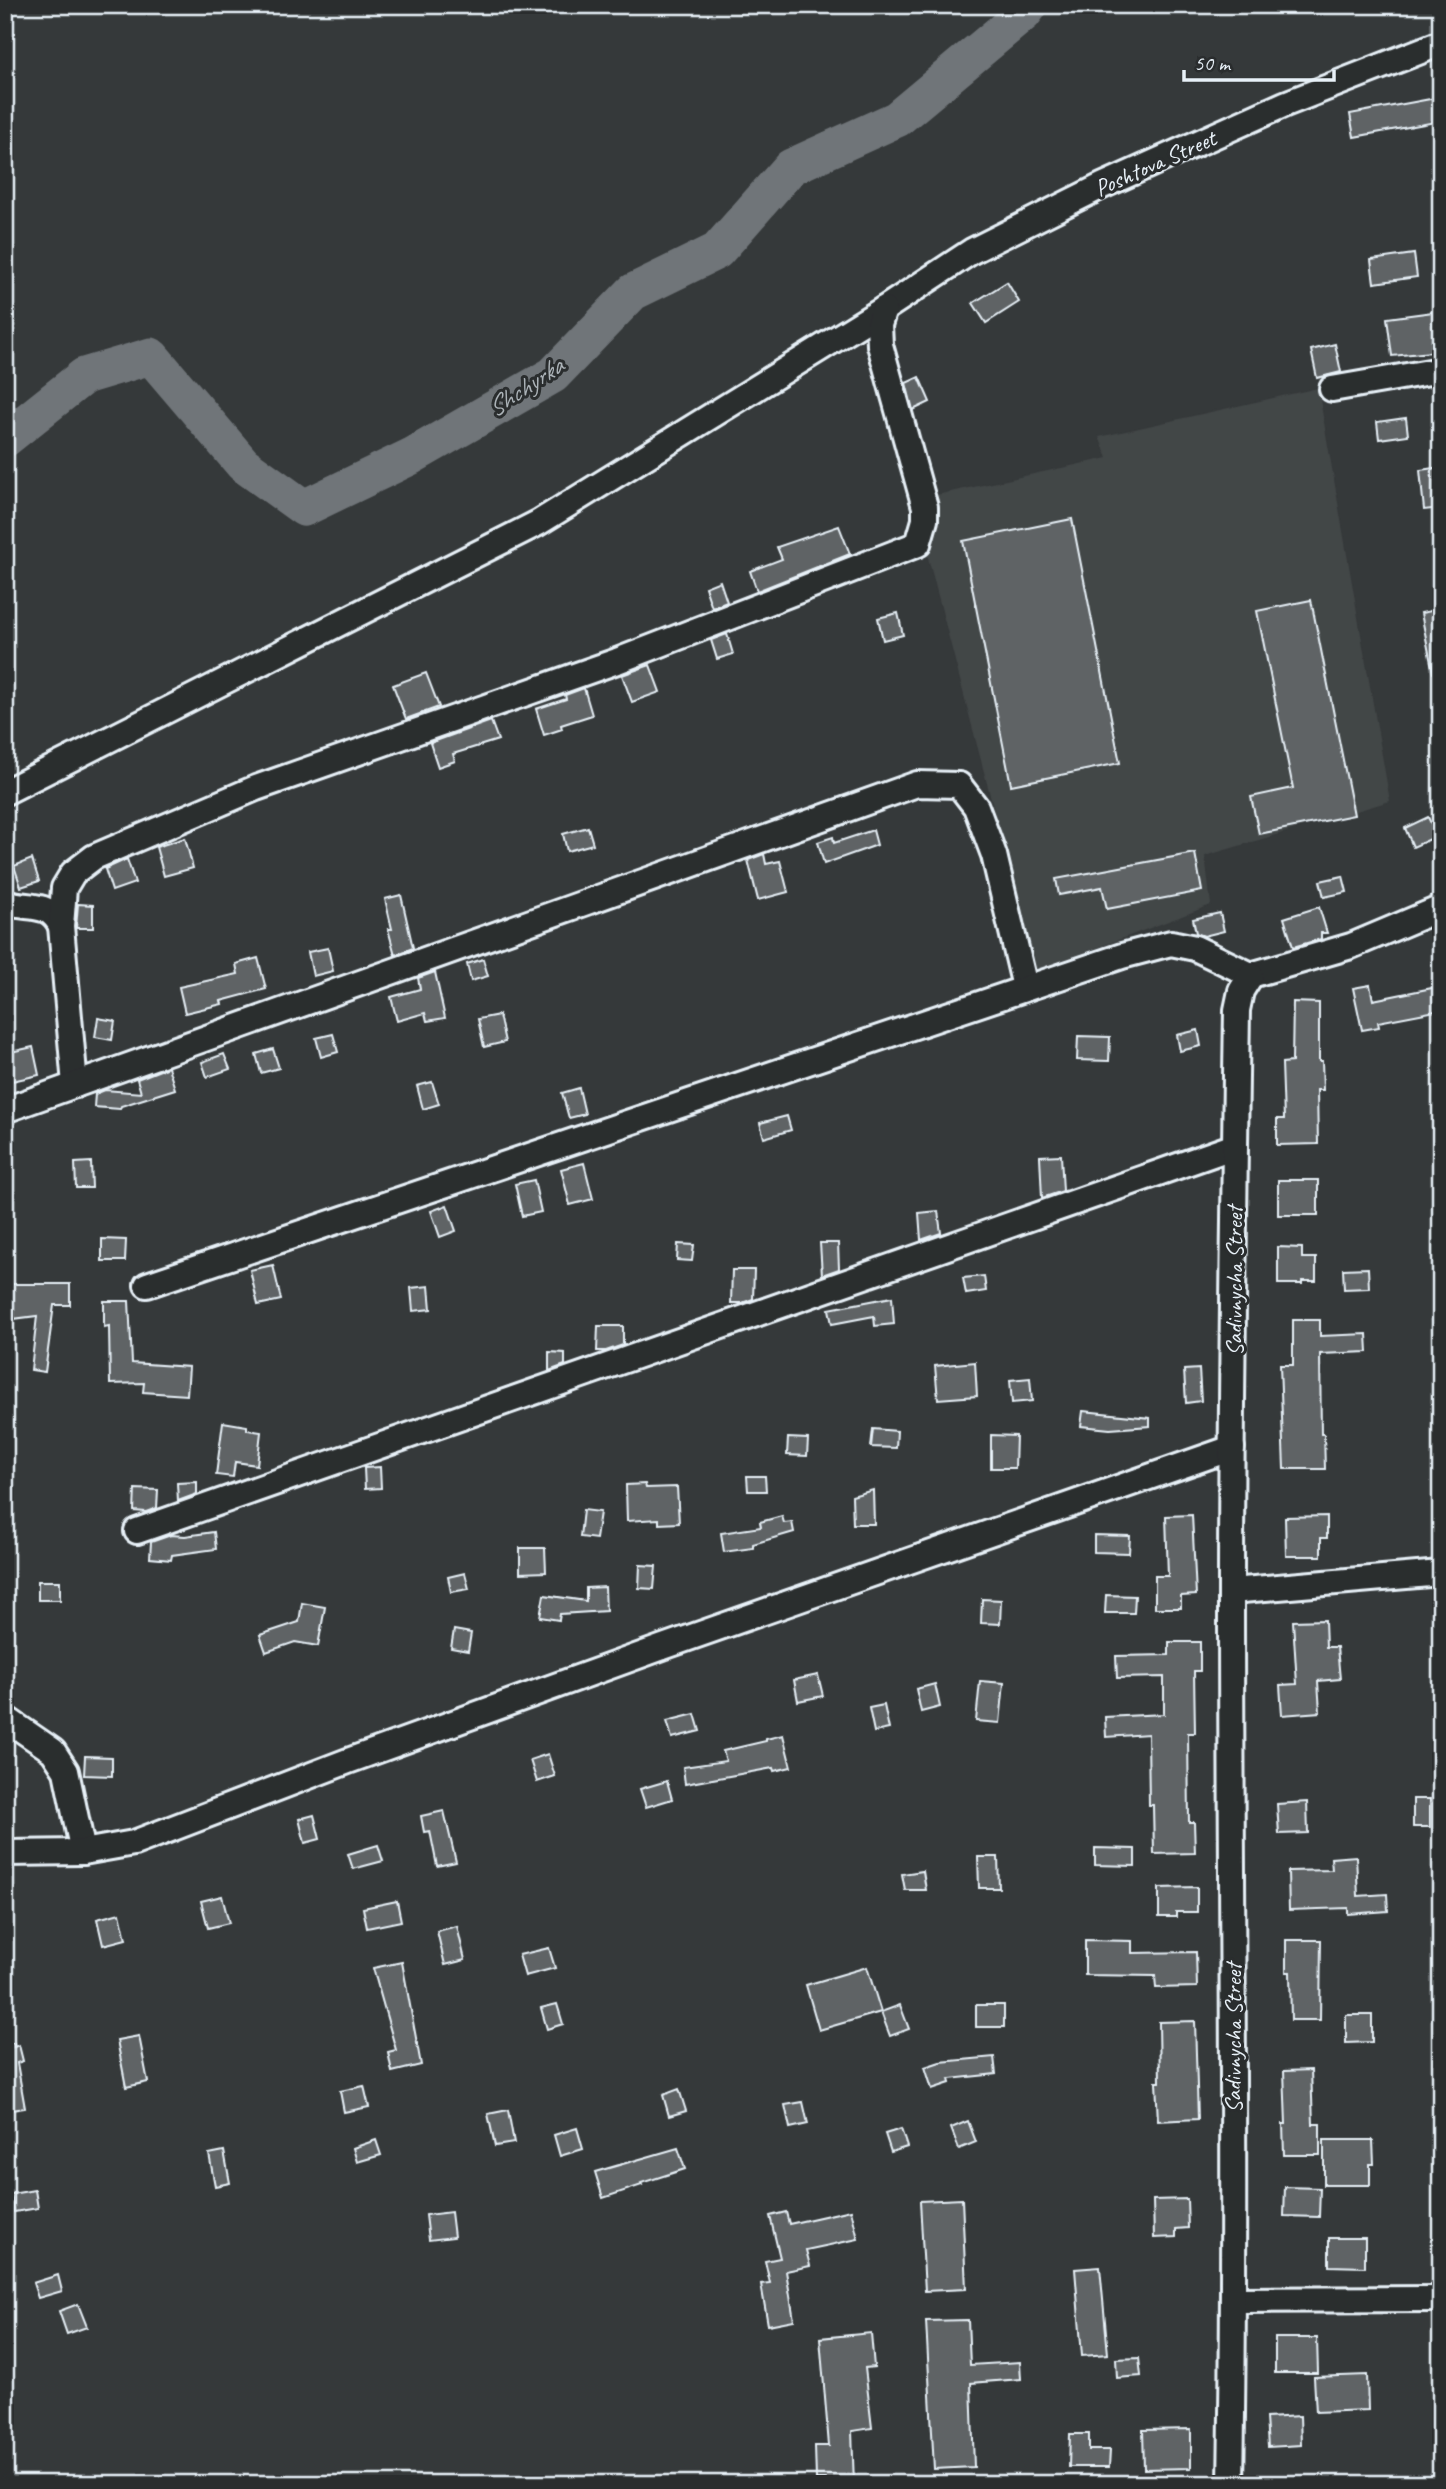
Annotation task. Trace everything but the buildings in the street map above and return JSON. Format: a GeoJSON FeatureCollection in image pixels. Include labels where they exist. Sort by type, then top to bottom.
{"type":"FeatureCollection","features":[{"type":"Feature","properties":{"kind":"street","name":"Poshtova Street"},"geometry":{"type":"LineString","coordinates":[[5,792],[538,523],[884,309],[972,251],[1102,186],[1285,104],[1441,43]]}},
{"type":"Feature","properties":{"kind":"street"},"geometry":{"type":"LineString","coordinates":[[75,1085],[61,926],[64,888],[73,873],[94,857],[256,788],[617,661],[918,544],[925,520],[925,508],[880,345],[879,325],[884,309]]}},
{"type":"Feature","properties":{"kind":"street"},"geometry":{"type":"LineString","coordinates":[[1332,389],[1441,370]]}},
{"type":"Feature","properties":{"kind":"street"},"geometry":{"type":"LineString","coordinates":[[5,1110],[917,784],[958,785],[976,807],[994,855],[1025,987]]}},
{"type":"Feature","properties":{"kind":"street"},"geometry":{"type":"LineString","coordinates":[[5,902],[45,909],[55,915],[61,926]]}},
{"type":"Feature","properties":{"kind":"street"},"geometry":{"type":"LineString","coordinates":[[147,1286],[1122,956],[1171,943],[1195,948],[1251,975],[1351,946],[1441,908]]}},
{"type":"Feature","properties":{"kind":"street","name":"Sadivnycha Street"},"geometry":{"type":"LineString","coordinates":[[1231,2484],[1234,2300],[1231,1591],[1235,1146],[1237,1010],[1241,991],[1251,975]]}},
{"type":"Feature","properties":{"kind":"street"},"geometry":{"type":"LineString","coordinates":[[137,1531],[1235,1146]]}},
{"type":"Feature","properties":{"kind":"street"},"geometry":{"type":"LineString","coordinates":[[5,1853],[83,1852],[134,1843],[361,1756],[637,1656],[1232,1448]]}},
{"type":"Feature","properties":{"kind":"street"},"geometry":{"type":"LineString","coordinates":[[1231,1591],[1441,1573]]}},
{"type":"Feature","properties":{"kind":"street"},"geometry":{"type":"LineString","coordinates":[[5,1718],[53,1751],[66,1771],[83,1852]]}},
{"type":"Feature","properties":{"kind":"street"},"geometry":{"type":"LineString","coordinates":[[1234,2300],[1441,2299]]}},
{"type":"Feature","properties":{"kind":"shaded area"},"geometry":{"type":"Polygon","coordinates":[[[1318,388],[1390,801],[1205,856],[1211,905],[1036,971],[913,500],[1108,458],[1099,437],[1318,388]]]}},
{"type":"Feature","properties":{"kind":"waterway","name":"Shchyrka"},"geometry":{"type":"LineString","coordinates":[[5,439],[84,376],[151,356],[243,464],[304,508],[412,456],[553,375],[633,292],[717,251],[791,167],[897,119],[1024,13],[1030,5]]}}]}
